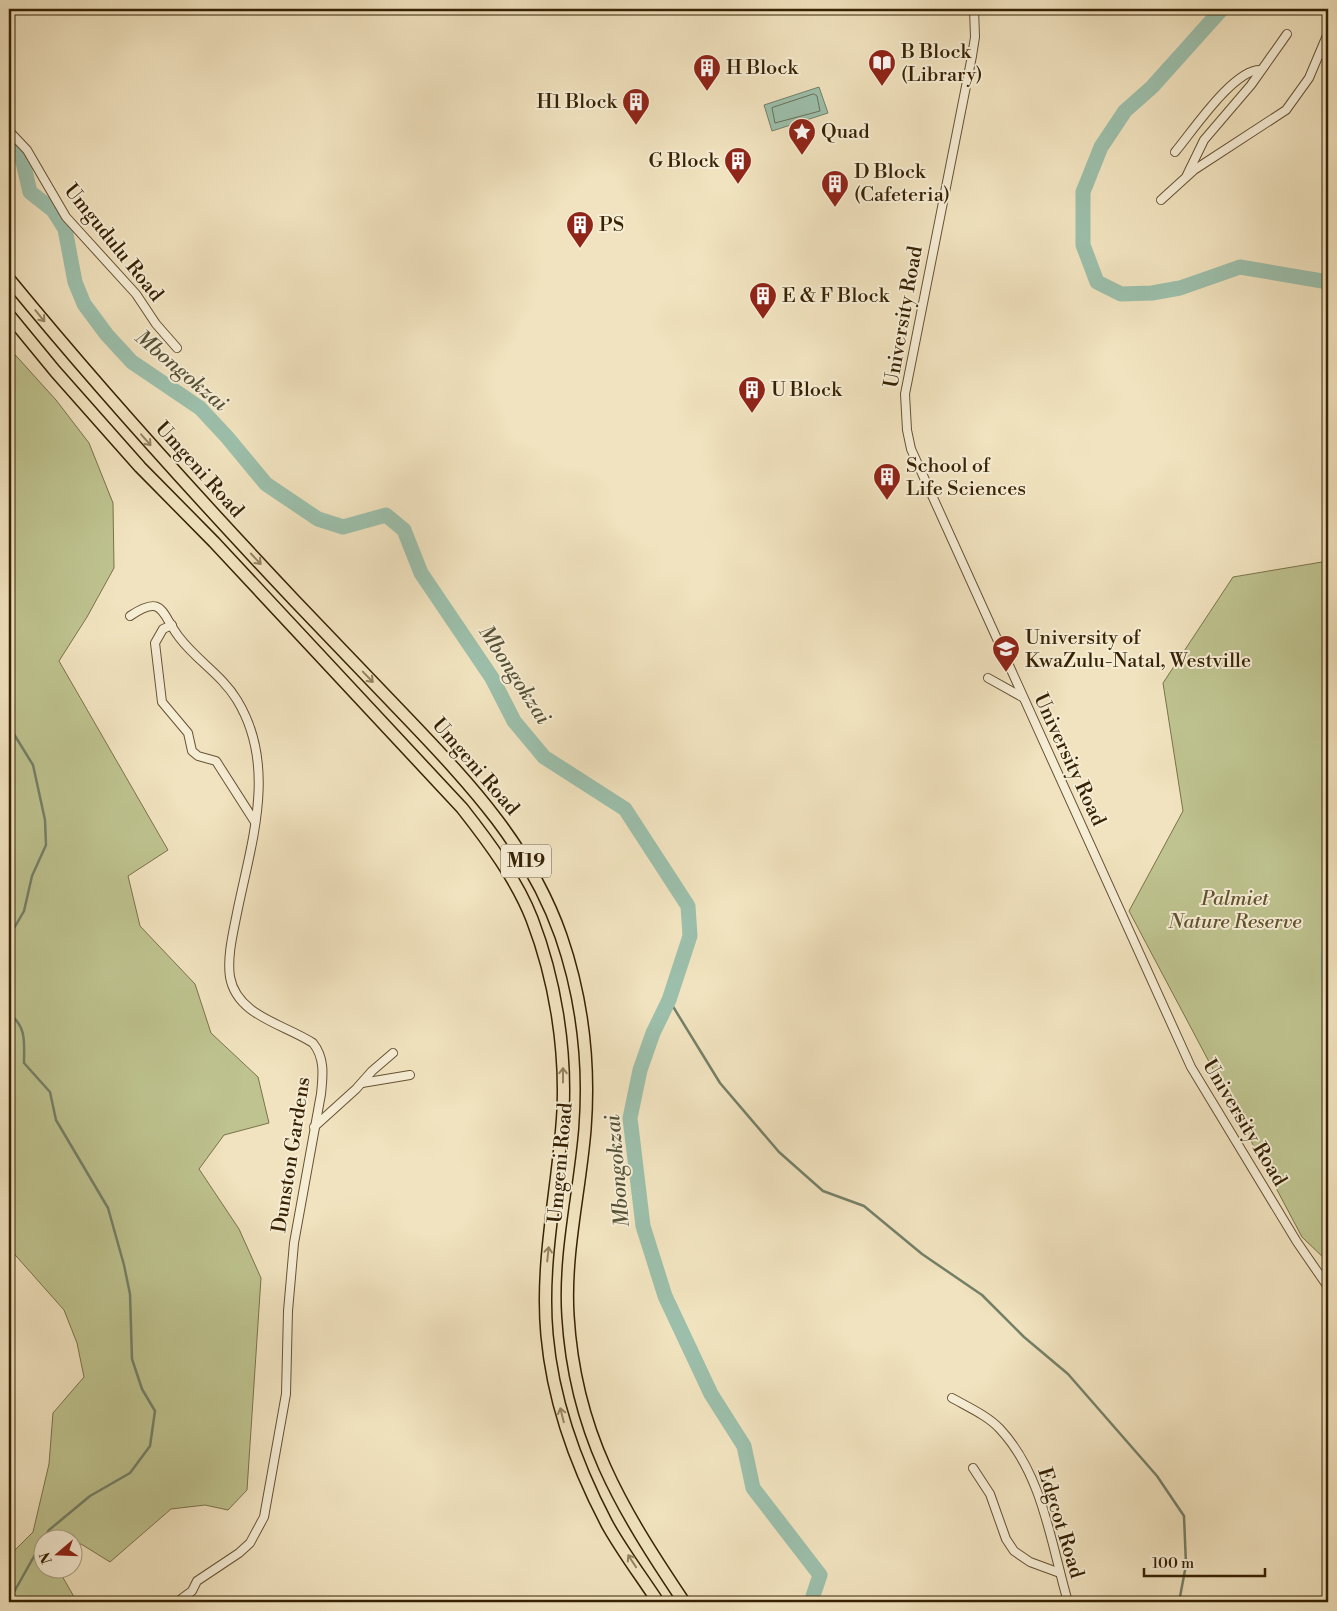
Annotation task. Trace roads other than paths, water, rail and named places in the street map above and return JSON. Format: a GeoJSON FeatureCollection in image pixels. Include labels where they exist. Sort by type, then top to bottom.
{"type":"FeatureCollection","features":[{"type":"Feature","properties":{"kind":"highway","name":"Umgeni Road"},"geometry":{"type":"LineString","coordinates":[[9,279],[80,365],[157,452],[482,797],[531,868],[547,900],[562,940],[574,984],[583,1030],[586,1076],[585,1127],[569,1274],[568,1314],[580,1398],[607,1476],[652,1555],[684,1602]]}},
{"type":"Feature","properties":{"kind":"highway","name":"Umgeni Road"},"geometry":{"type":"LineString","coordinates":[[9,315],[55,371],[140,467],[214,542],[462,808],[479,829],[512,881],[532,918],[549,976],[563,1064],[563,1111],[545,1297],[547,1335],[554,1383],[564,1424],[580,1468],[608,1525],[658,1602]]}},
{"type":"Feature","properties":{"kind":"street","name":"University Road"},"geometry":{"type":"LineString","coordinates":[[974,9],[975,37],[972,56],[905,394],[907,430],[911,449],[1191,1067],[1297,1242],[1327,1286]]}},
{"type":"Feature","properties":{"kind":"street"},"geometry":{"type":"LineString","coordinates":[[1161,200],[1187,175],[1286,110],[1309,78],[1328,33]]}},
{"type":"Feature","properties":{"kind":"street"},"geometry":{"type":"LineString","coordinates":[[1187,175],[1204,140],[1261,70],[1287,34]]}},
{"type":"Feature","properties":{"kind":"street"},"geometry":{"type":"LineString","coordinates":[[1175,152],[1223,92],[1249,72],[1261,70]]}},
{"type":"Feature","properties":{"kind":"street","name":"Umgudulu Road"},"geometry":{"type":"LineString","coordinates":[[9,131],[26,150],[66,217],[136,294],[156,324],[177,348]]}},
{"type":"Feature","properties":{"kind":"street","name":"Dunston Gardens"},"geometry":{"type":"LineString","coordinates":[[130,616],[148,606],[158,607],[164,611],[185,645],[228,688],[248,722],[258,754],[260,779],[255,822],[232,937],[230,977],[235,992],[246,1007],[306,1038],[319,1051],[322,1060],[322,1080],[294,1243],[288,1311],[286,1394],[264,1517],[250,1543],[239,1553],[197,1581],[192,1590],[177,1602]]}},
{"type":"Feature","properties":{"kind":"street"},"geometry":{"type":"LineString","coordinates":[[172,626],[163,629],[155,643],[162,702],[188,733],[192,751],[198,756],[216,761],[255,822]]}},
{"type":"Feature","properties":{"kind":"street"},"geometry":{"type":"LineString","coordinates":[[988,678],[1022,697]]}},
{"type":"Feature","properties":{"kind":"street"},"geometry":{"type":"LineString","coordinates":[[314,1127],[393,1053]]}},
{"type":"Feature","properties":{"kind":"street"},"geometry":{"type":"LineString","coordinates":[[362,1083],[410,1075]]}},
{"type":"Feature","properties":{"kind":"street","name":"Edgcot Road"},"geometry":{"type":"LineString","coordinates":[[952,1398],[1000,1428],[1024,1463],[1038,1494],[1068,1602]]}},
{"type":"Feature","properties":{"kind":"street"},"geometry":{"type":"LineString","coordinates":[[973,1468],[990,1494],[1003,1532],[1014,1551],[1030,1562],[1060,1573]]}},
{"type":"Feature","properties":{"kind":"water"},"geometry":{"type":"Polygon","coordinates":[[[819,87],[828,113],[772,131],[764,105],[819,87]]]}},
{"type":"Feature","properties":{"kind":"waterway"},"geometry":{"type":"LineString","coordinates":[[1222,9],[1152,87],[1125,111],[1101,147],[1083,192],[1083,245],[1097,282],[1121,294],[1152,293],[1180,288],[1240,267],[1328,282]]}},
{"type":"Feature","properties":{"kind":"waterway","name":"Mbongokzai"},"geometry":{"type":"LineString","coordinates":[[9,143],[17,149],[22,158],[30,192],[53,210],[65,229],[75,282],[84,304],[107,335],[132,362],[200,408],[266,484],[318,519],[343,527],[386,515],[404,530],[421,573],[492,678],[514,721],[544,757],[625,809],[688,906],[690,936],[669,1000],[653,1033],[640,1070],[630,1118],[643,1226],[665,1296],[711,1394],[744,1446],[753,1488],[820,1575],[811,1602]]}},
{"type":"Feature","properties":{"kind":"waterway"},"geometry":{"type":"LineString","coordinates":[[9,726],[33,765],[45,820],[46,845],[32,876],[24,911],[9,937]]}},
{"type":"Feature","properties":{"kind":"waterway"},"geometry":{"type":"LineString","coordinates":[[1328,955],[1328,976]]}},
{"type":"Feature","properties":{"kind":"waterway"},"geometry":{"type":"LineString","coordinates":[[669,1000],[720,1083],[779,1152],[823,1191],[864,1206],[922,1254],[982,1295],[1024,1337],[1068,1374],[1157,1476],[1184,1516],[1186,1565],[1179,1602]]}},
{"type":"Feature","properties":{"kind":"waterway"},"geometry":{"type":"LineString","coordinates":[[9,1013],[22,1030],[24,1063],[50,1092],[56,1120],[108,1208],[130,1294],[132,1359],[142,1389],[155,1411],[150,1446],[130,1473],[90,1496],[51,1528]]}},
{"type":"Feature","properties":{"kind":"waterway"},"geometry":{"type":"LineString","coordinates":[[9,1601],[32,1560]]}},
{"type":"Feature","properties":{"kind":"place","name":"B Block (Library)"},"geometry":{"type":"Point","coordinates":[882,87]}},
{"type":"Feature","properties":{"kind":"place","name":"H Block"},"geometry":{"type":"Point","coordinates":[707,92]}},
{"type":"Feature","properties":{"kind":"place","name":"H1 Block"},"geometry":{"type":"Point","coordinates":[636,126]}},
{"type":"Feature","properties":{"kind":"place","name":"Quad"},"geometry":{"type":"Point","coordinates":[802,156]}},
{"type":"Feature","properties":{"kind":"place","name":"G Block"},"geometry":{"type":"Point","coordinates":[738,185]}},
{"type":"Feature","properties":{"kind":"place","name":"D Block (Cafeteria)"},"geometry":{"type":"Point","coordinates":[835,208]}},
{"type":"Feature","properties":{"kind":"place","name":"PS"},"geometry":{"type":"Point","coordinates":[580,249]}},
{"type":"Feature","properties":{"kind":"place","name":"E & F Block"},"geometry":{"type":"Point","coordinates":[763,320]}},
{"type":"Feature","properties":{"kind":"place","name":"U Block"},"geometry":{"type":"Point","coordinates":[752,414]}},
{"type":"Feature","properties":{"kind":"place","name":"School of Life Sciences"},"geometry":{"type":"Point","coordinates":[887,501]}},
{"type":"Feature","properties":{"kind":"place","name":"University of KwaZulu-Natal, Westville"},"geometry":{"type":"Point","coordinates":[1006,673]}},
{"type":"Feature","properties":{"kind":"park label","name":"Palmiet Nature Reserve"},"geometry":{"type":"Point","coordinates":[1235,910]}}]}
